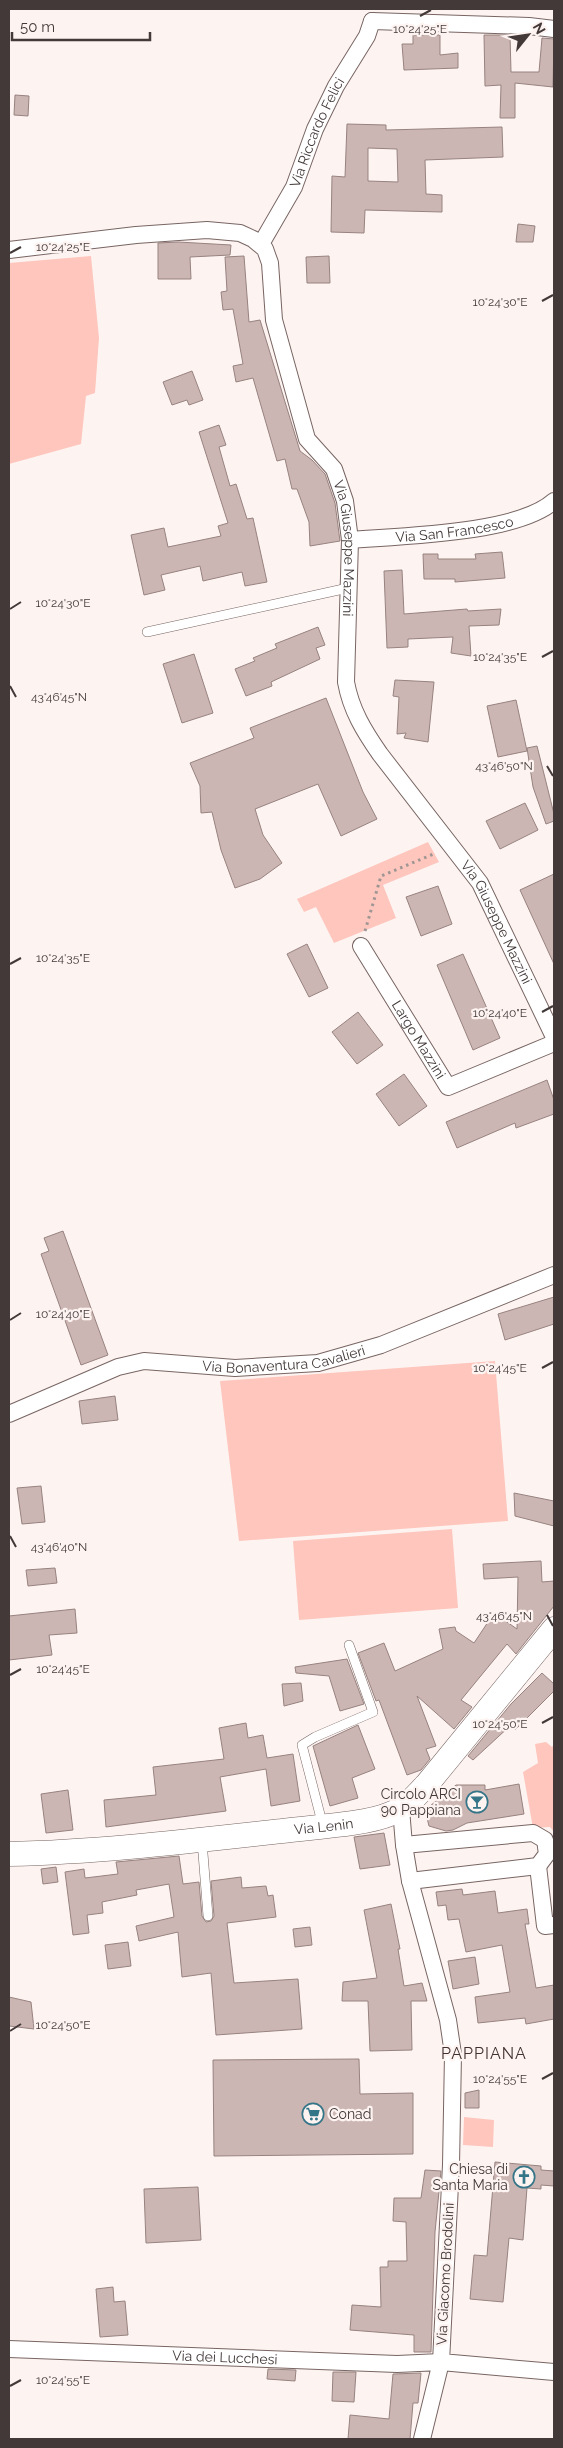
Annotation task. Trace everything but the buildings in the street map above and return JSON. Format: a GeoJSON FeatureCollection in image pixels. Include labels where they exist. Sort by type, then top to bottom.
{"type":"FeatureCollection","features":[{"type":"Feature","properties":{"kind":"street"},"geometry":{"type":"LineString","coordinates":[[370,15],[554,29]]}},
{"type":"Feature","properties":{"kind":"street","name":"Via Riccardo Felici"},"geometry":{"type":"LineString","coordinates":[[261,244],[294,188],[315,129],[336,86],[367,36],[370,15]]}},
{"type":"Feature","properties":{"kind":"street"},"geometry":{"type":"LineString","coordinates":[[9,250],[136,235],[208,230],[240,233],[261,244]]}},
{"type":"Feature","properties":{"kind":"street","name":"Via Giuseppe Mazzini"},"geometry":{"type":"LineString","coordinates":[[261,244],[268,255],[270,263],[274,320],[307,439],[334,469],[341,484],[350,540],[346,682],[350,701],[365,733],[453,845],[480,883],[554,1037]]}},
{"type":"Feature","properties":{"kind":"street","name":"Via San Francesco"},"geometry":{"type":"LineString","coordinates":[[350,540],[506,524],[537,513],[554,501]]}},
{"type":"Feature","properties":{"kind":"street","name":"Largo Mazzini"},"geometry":{"type":"LineString","coordinates":[[361,946],[448,1088],[554,1043]]}},
{"type":"Feature","properties":{"kind":"street","name":"Via Bonaventura Cavalieri"},"geometry":{"type":"LineString","coordinates":[[9,1414],[109,1371],[144,1361],[235,1368],[318,1362],[381,1345],[554,1275]]}},
{"type":"Feature","properties":{"kind":"street","name":"Via Lenin"},"geometry":{"type":"LineString","coordinates":[[9,1854],[58,1853],[202,1840],[323,1826],[381,1817],[401,1808],[428,1783],[554,1628]]}},
{"type":"Feature","properties":{"kind":"street","name":"Via Giacomo Brodolini"},"geometry":{"type":"LineString","coordinates":[[401,1808],[404,1845],[410,1881],[448,2020],[453,2054],[451,2165],[441,2362],[554,2372]]}},
{"type":"Feature","properties":{"kind":"street"},"geometry":{"type":"LineString","coordinates":[[404,1845],[533,1833],[545,1840],[547,1854],[538,1866],[545,1926],[554,1925]]}},
{"type":"Feature","properties":{"kind":"street"},"geometry":{"type":"LineString","coordinates":[[410,1881],[538,1866]]}},
{"type":"Feature","properties":{"kind":"street","name":"Via dei Lucchesi"},"geometry":{"type":"LineString","coordinates":[[9,2349],[397,2364],[441,2362]]}},
{"type":"Feature","properties":{"kind":"street"},"geometry":{"type":"LineString","coordinates":[[422,2439],[441,2362]]}},
{"type":"Feature","properties":{"kind":"lane"},"geometry":{"type":"LineString","coordinates":[[147,632],[348,588]]}},
{"type":"Feature","properties":{"kind":"lane"},"geometry":{"type":"LineString","coordinates":[[323,1826],[302,1745],[314,1737],[373,1712],[349,1645]]}},
{"type":"Feature","properties":{"kind":"lane"},"geometry":{"type":"LineString","coordinates":[[202,1840],[208,1916]]}},
{"type":"Feature","properties":{"kind":"path"},"geometry":{"type":"LineString","coordinates":[[361,946],[381,876],[453,845]]}},
{"type":"Feature","properties":{"kind":"shaded area"},"geometry":{"type":"Polygon","coordinates":[[[91,256],[99,338],[95,393],[86,396],[81,444],[9,464],[9,263],[91,256]]]}},
{"type":"Feature","properties":{"kind":"shaded area"},"geometry":{"type":"Polygon","coordinates":[[[428,842],[439,862],[383,885],[396,918],[334,943],[316,907],[304,912],[297,899],[428,842]]]}},
{"type":"Feature","properties":{"kind":"shaded area"},"geometry":{"type":"Polygon","coordinates":[[[495,1361],[508,1521],[239,1541],[220,1381],[495,1361]]]}},
{"type":"Feature","properties":{"kind":"shaded area"},"geometry":{"type":"Polygon","coordinates":[[[452,1529],[458,1608],[299,1620],[293,1541],[452,1529]]]}},
{"type":"Feature","properties":{"kind":"shaded area"},"geometry":{"type":"Polygon","coordinates":[[[546,1742],[552,1747],[554,1744],[554,1832],[550,1827],[533,1828],[523,1772],[538,1763],[535,1744],[546,1742]]]}},
{"type":"Feature","properties":{"kind":"shaded area"},"geometry":{"type":"Polygon","coordinates":[[[464,2117],[494,2120],[493,2147],[463,2145],[464,2117]]]}},
{"type":"Feature","properties":{"kind":"place","name":"Circolo ARCI 90 Pappiana"},"geometry":{"type":"Point","coordinates":[477,1802]}},
{"type":"Feature","properties":{"kind":"place","name":"Conad"},"geometry":{"type":"Point","coordinates":[313,2114]}},
{"type":"Feature","properties":{"kind":"place","name":"Chiesa di Santa Maria"},"geometry":{"type":"Point","coordinates":[524,2177]}},
{"type":"Feature","properties":{"kind":"district","name":"PAPPIANA"},"geometry":{"type":"Point","coordinates":[484,2053]}}]}
